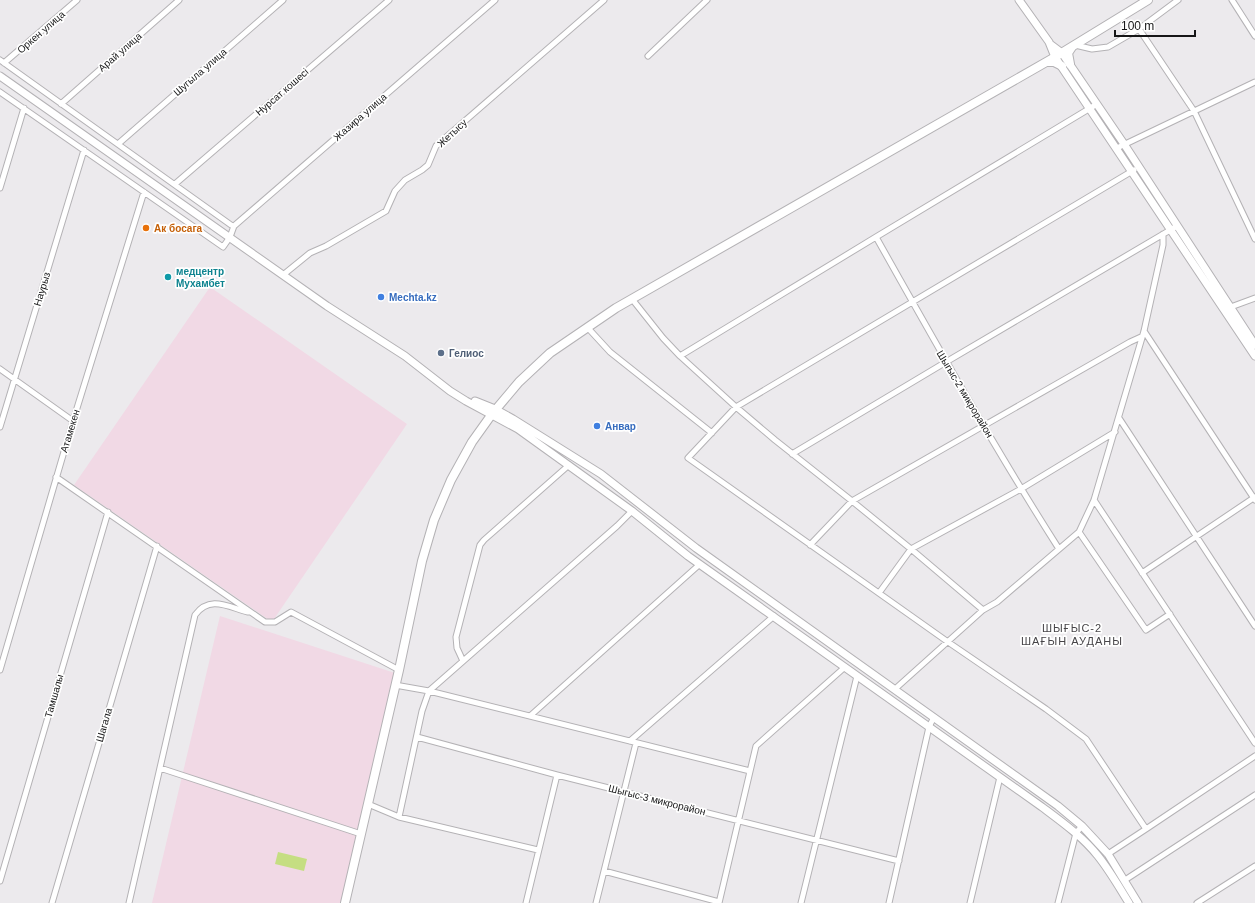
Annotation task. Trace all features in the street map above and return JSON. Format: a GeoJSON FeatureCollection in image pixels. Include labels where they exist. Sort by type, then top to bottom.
{"type":"FeatureCollection","features":[{"type":"Feature","properties":{"kind":"main road"},"geometry":{"type":"LineString","coordinates":[[1019,0],[1094,106],[1124,144],[1174,228],[1255,356]]}},
{"type":"Feature","properties":{"kind":"main road"},"geometry":{"type":"LineString","coordinates":[[345,903],[399,670],[422,561],[434,520],[451,480],[472,442],[493,411],[519,382],[550,353],[632,298],[1047,62],[1148,0]]}},
{"type":"Feature","properties":{"kind":"main road"},"geometry":{"type":"LineString","coordinates":[[1066,65],[1068,53],[1073,46]]}},
{"type":"Feature","properties":{"kind":"main road"},"geometry":{"type":"LineString","coordinates":[[1047,62],[1066,65]]}},
{"type":"Feature","properties":{"kind":"main road"},"geometry":{"type":"LineString","coordinates":[[0,76],[327,306],[405,356],[450,391],[466,401],[493,411],[601,474],[696,548],[1058,806],[1082,826],[1108,854],[1138,903]]}},
{"type":"Feature","properties":{"kind":"main road"},"geometry":{"type":"LineString","coordinates":[[1094,106],[1117,148],[1132,171],[1174,228]]}},
{"type":"Feature","properties":{"kind":"main road"},"geometry":{"type":"LineString","coordinates":[[1226,308],[1255,346]]}},
{"type":"Feature","properties":{"kind":"main road"},"geometry":{"type":"LineString","coordinates":[[493,411],[632,511],[688,556],[1000,777],[1076,833],[1098,855],[1116,880],[1129,903]]}},
{"type":"Feature","properties":{"kind":"main road"},"geometry":{"type":"LineString","coordinates":[[688,556],[696,548]]}},
{"type":"Feature","properties":{"kind":"street","name":"Оркен улица"},"geometry":{"type":"LineString","coordinates":[[2,62],[77,0]]}},
{"type":"Feature","properties":{"kind":"street","name":"Арай улица"},"geometry":{"type":"LineString","coordinates":[[61,104],[179,0]]}},
{"type":"Feature","properties":{"kind":"street","name":"Шугыла улица"},"geometry":{"type":"LineString","coordinates":[[118,144],[283,0]]}},
{"type":"Feature","properties":{"kind":"street","name":"Нурсат кошесi"},"geometry":{"type":"LineString","coordinates":[[175,184],[389,0]]}},
{"type":"Feature","properties":{"kind":"street","name":"Жазира улица"},"geometry":{"type":"LineString","coordinates":[[230,237],[234,226],[495,0]]}},
{"type":"Feature","properties":{"kind":"street","name":"Жетысу"},"geometry":{"type":"LineString","coordinates":[[283,275],[310,253],[326,246],[386,211],[396,191],[405,180],[428,165],[436,146],[604,0]]}},
{"type":"Feature","properties":{"kind":"street"},"geometry":{"type":"LineString","coordinates":[[648,56],[707,0]]}},
{"type":"Feature","properties":{"kind":"street"},"geometry":{"type":"LineString","coordinates":[[1073,46],[1092,49],[1108,47],[1139,29],[1178,0]]}},
{"type":"Feature","properties":{"kind":"street"},"geometry":{"type":"LineString","coordinates":[[1232,0],[1255,36]]}},
{"type":"Feature","properties":{"kind":"street"},"geometry":{"type":"LineString","coordinates":[[1139,29],[1194,111],[1255,239]]}},
{"type":"Feature","properties":{"kind":"street"},"geometry":{"type":"LineString","coordinates":[[2,62],[234,226]]}},
{"type":"Feature","properties":{"kind":"street"},"geometry":{"type":"LineString","coordinates":[[1117,148],[1255,82]]}},
{"type":"Feature","properties":{"kind":"street"},"geometry":{"type":"LineString","coordinates":[[0,92],[223,247],[230,237]]}},
{"type":"Feature","properties":{"kind":"street"},"geometry":{"type":"LineString","coordinates":[[680,356],[1094,106]]}},
{"type":"Feature","properties":{"kind":"street"},"geometry":{"type":"LineString","coordinates":[[0,188],[24,108]]}},
{"type":"Feature","properties":{"kind":"street","name":"Наурыз"},"geometry":{"type":"LineString","coordinates":[[0,427],[84,150]]}},
{"type":"Feature","properties":{"kind":"street"},"geometry":{"type":"LineString","coordinates":[[1138,167],[736,407],[688,458],[878,593],[1046,709],[1086,739],[1146,829]]}},
{"type":"Feature","properties":{"kind":"street","name":"Атамекен"},"geometry":{"type":"LineString","coordinates":[[0,670],[56,477],[144,192]]}},
{"type":"Feature","properties":{"kind":"street"},"geometry":{"type":"LineString","coordinates":[[792,454],[1174,228]]}},
{"type":"Feature","properties":{"kind":"street"},"geometry":{"type":"LineString","coordinates":[[895,689],[983,610],[997,602],[1079,532],[1094,500],[1144,331],[1163,245],[1163,234]]}},
{"type":"Feature","properties":{"kind":"street","name":"Шыгыс-2 микрорайон"},"geometry":{"type":"LineString","coordinates":[[876,237],[946,362],[1021,489],[1059,549]]}},
{"type":"Feature","properties":{"kind":"street"},"geometry":{"type":"LineString","coordinates":[[632,298],[663,338],[680,356],[736,407],[792,454],[911,549],[983,610]]}},
{"type":"Feature","properties":{"kind":"street"},"geometry":{"type":"LineString","coordinates":[[1226,308],[1255,298]]}},
{"type":"Feature","properties":{"kind":"street"},"geometry":{"type":"LineString","coordinates":[[587,327],[610,352],[712,434]]}},
{"type":"Feature","properties":{"kind":"street"},"geometry":{"type":"LineString","coordinates":[[1142,573],[1254,499],[1144,331]]}},
{"type":"Feature","properties":{"kind":"street"},"geometry":{"type":"LineString","coordinates":[[810,545],[852,501],[1130,342],[1141,338]]}},
{"type":"Feature","properties":{"kind":"street"},"geometry":{"type":"LineString","coordinates":[[0,369],[73,421]]}},
{"type":"Feature","properties":{"kind":"street"},"geometry":{"type":"LineString","coordinates":[[1119,418],[1255,626]]}},
{"type":"Feature","properties":{"kind":"street"},"geometry":{"type":"LineString","coordinates":[[878,593],[911,549],[1021,489],[1115,432]]}},
{"type":"Feature","properties":{"kind":"street"},"geometry":{"type":"LineString","coordinates":[[463,661],[457,648],[456,637],[480,546],[484,540],[569,465]]}},
{"type":"Feature","properties":{"kind":"street"},"geometry":{"type":"LineString","coordinates":[[56,477],[265,622],[270,623],[280,620],[291,612],[399,670]]}},
{"type":"Feature","properties":{"kind":"street"},"geometry":{"type":"LineString","coordinates":[[1094,500],[1255,743]]}},
{"type":"Feature","properties":{"kind":"street"},"geometry":{"type":"LineString","coordinates":[[398,817],[422,711],[428,691],[617,526],[632,511]]}},
{"type":"Feature","properties":{"kind":"street","name":"Тамшалы"},"geometry":{"type":"LineString","coordinates":[[0,881],[108,512]]}},
{"type":"Feature","properties":{"kind":"street"},"geometry":{"type":"LineString","coordinates":[[1079,532],[1146,630],[1170,614]]}},
{"type":"Feature","properties":{"kind":"street","name":"Шагала"},"geometry":{"type":"LineString","coordinates":[[52,903],[157,546]]}},
{"type":"Feature","properties":{"kind":"street"},"geometry":{"type":"LineString","coordinates":[[530,716],[700,564]]}},
{"type":"Feature","properties":{"kind":"street"},"geometry":{"type":"LineString","coordinates":[[129,903],[195,614],[200,608],[208,604],[217,603],[254,614]]}},
{"type":"Feature","properties":{"kind":"street"},"geometry":{"type":"LineString","coordinates":[[630,741],[774,616]]}},
{"type":"Feature","properties":{"kind":"street"},"geometry":{"type":"LineString","coordinates":[[604,871],[719,902],[756,746],[845,667]]}},
{"type":"Feature","properties":{"kind":"street"},"geometry":{"type":"LineString","coordinates":[[801,903],[857,676]]}},
{"type":"Feature","properties":{"kind":"street"},"geometry":{"type":"LineString","coordinates":[[395,685],[428,691],[750,771]]}},
{"type":"Feature","properties":{"kind":"street"},"geometry":{"type":"LineString","coordinates":[[889,903],[929,727],[934,717]]}},
{"type":"Feature","properties":{"kind":"street","name":"Шыгыс-3 микрорайон"},"geometry":{"type":"LineString","coordinates":[[417,737],[557,775],[899,861]]}},
{"type":"Feature","properties":{"kind":"street"},"geometry":{"type":"LineString","coordinates":[[596,903],[636,743]]}},
{"type":"Feature","properties":{"kind":"street"},"geometry":{"type":"LineString","coordinates":[[1108,854],[1255,756]]}},
{"type":"Feature","properties":{"kind":"street"},"geometry":{"type":"LineString","coordinates":[[160,768],[361,834]]}},
{"type":"Feature","properties":{"kind":"street"},"geometry":{"type":"LineString","coordinates":[[526,903],[557,775]]}},
{"type":"Feature","properties":{"kind":"street"},"geometry":{"type":"LineString","coordinates":[[970,903],[1000,777]]}},
{"type":"Feature","properties":{"kind":"street"},"geometry":{"type":"LineString","coordinates":[[1125,880],[1255,795]]}},
{"type":"Feature","properties":{"kind":"street"},"geometry":{"type":"LineString","coordinates":[[368,804],[398,817],[538,850]]}},
{"type":"Feature","properties":{"kind":"street"},"geometry":{"type":"LineString","coordinates":[[1058,903],[1076,833],[1082,826]]}},
{"type":"Feature","properties":{"kind":"street"},"geometry":{"type":"LineString","coordinates":[[1196,903],[1255,866]]}},
{"type":"Feature","properties":{"kind":"shaded area"},"geometry":{"type":"Polygon","coordinates":[[[210,287],[407,424],[272,622],[74,485],[210,287]]]}},
{"type":"Feature","properties":{"kind":"shaded area"},"geometry":{"type":"Polygon","coordinates":[[[220,616],[398,674],[345,903],[152,903],[220,616]]]}},
{"type":"Feature","properties":{"kind":"green space"},"geometry":{"type":"Polygon","coordinates":[[[278,852],[307,859],[304,871],[275,864],[278,852]]]}},
{"type":"Feature","properties":{"kind":"place","name":"Ак босага"},"geometry":{"type":"Point","coordinates":[146,228]}},
{"type":"Feature","properties":{"kind":"place","name":"медцентр Мухамбет"},"geometry":{"type":"Point","coordinates":[168,277]}},
{"type":"Feature","properties":{"kind":"place","name":"Mechta.kz"},"geometry":{"type":"Point","coordinates":[381,297]}},
{"type":"Feature","properties":{"kind":"place","name":"Гелиос"},"geometry":{"type":"Point","coordinates":[441,353]}},
{"type":"Feature","properties":{"kind":"place","name":"Анвар"},"geometry":{"type":"Point","coordinates":[597,426]}},
{"type":"Feature","properties":{"kind":"district","name":"ШЫҒЫС-2 ШАҒЫН АУДАНЫ"},"geometry":{"type":"Point","coordinates":[1072,634]}}]}
